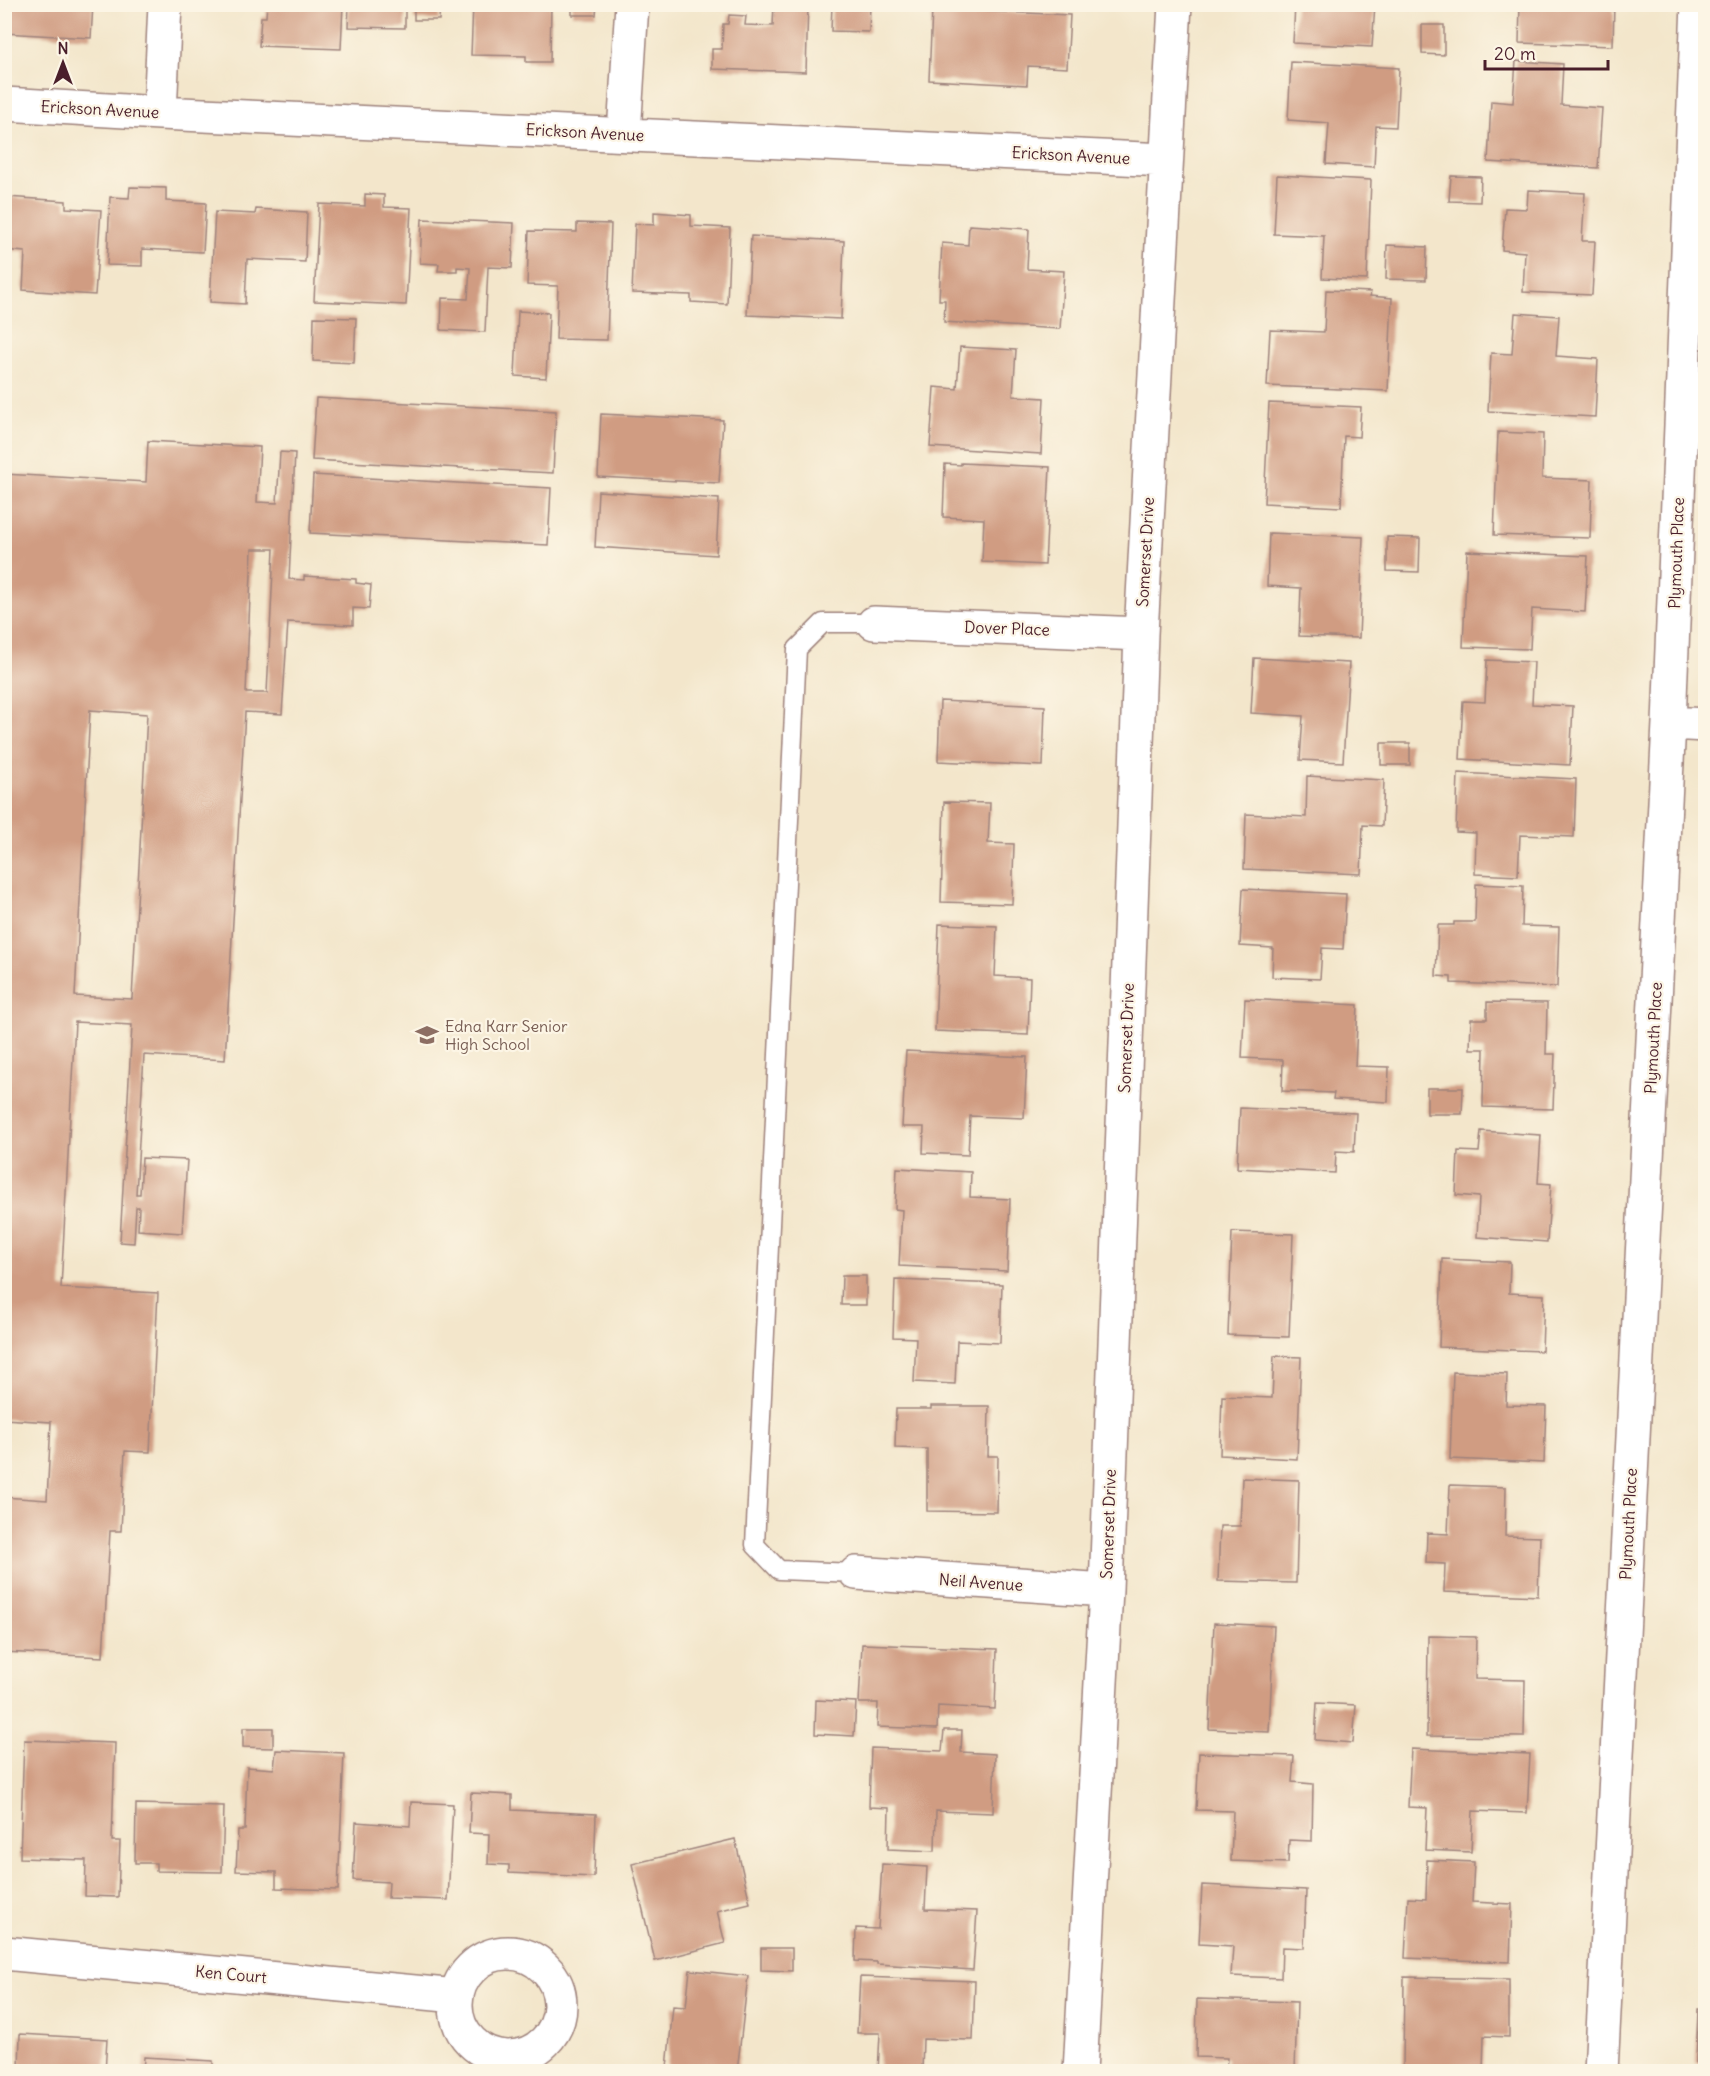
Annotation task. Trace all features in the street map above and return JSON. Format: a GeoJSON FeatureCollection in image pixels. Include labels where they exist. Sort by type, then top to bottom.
{"type":"FeatureCollection","features":[{"type":"Feature","properties":{"kind":"street"},"geometry":{"type":"LineString","coordinates":[[160,113],[165,4]]}},
{"type":"Feature","properties":{"kind":"street"},"geometry":{"type":"LineString","coordinates":[[624,134],[632,4]]}},
{"type":"Feature","properties":{"kind":"street","name":"Somerset Drive"},"geometry":{"type":"LineString","coordinates":[[1080,2072],[1106,1590],[1141,634],[1175,4]]}},
{"type":"Feature","properties":{"kind":"street","name":"Plymouth Place"},"geometry":{"type":"LineString","coordinates":[[1601,2072],[1669,723],[1698,4]]}},
{"type":"Feature","properties":{"kind":"street","name":"Erickson Avenue"},"geometry":{"type":"LineString","coordinates":[[4,104],[1166,160]]}},
{"type":"Feature","properties":{"kind":"street","name":"Dover Place"},"geometry":{"type":"LineString","coordinates":[[874,623],[1141,634]]}},
{"type":"Feature","properties":{"kind":"street"},"geometry":{"type":"LineString","coordinates":[[1669,723],[1706,725]]}},
{"type":"Feature","properties":{"kind":"street","name":"Neil Avenue"},"geometry":{"type":"LineString","coordinates":[[856,1573],[1106,1590]]}},
{"type":"Feature","properties":{"kind":"street","name":"Ken Court"},"geometry":{"type":"LineString","coordinates":[[4,1953],[457,1996]]}},
{"type":"Feature","properties":{"kind":"lane"},"geometry":{"type":"LineString","coordinates":[[856,1573],[779,1570],[755,1545],[796,649],[824,623],[874,623]]}},
{"type":"Feature","properties":{"kind":"building"},"geometry":{"type":"Polygon","coordinates":[[[4,4],[93,4],[91,38],[4,33],[4,4]]]}},
{"type":"Feature","properties":{"kind":"building"},"geometry":{"type":"Polygon","coordinates":[[[267,4],[343,4],[341,49],[259,46],[261,17],[266,17],[267,4]]]}},
{"type":"Feature","properties":{"kind":"building"},"geometry":{"type":"Polygon","coordinates":[[[349,4],[405,4],[405,28],[348,27],[349,4]]]}},
{"type":"Feature","properties":{"kind":"building"},"geometry":{"type":"Polygon","coordinates":[[[414,4],[440,4],[439,20],[414,20],[414,4]]]}},
{"type":"Feature","properties":{"kind":"building"},"geometry":{"type":"Polygon","coordinates":[[[473,4],[551,4],[550,62],[526,62],[526,56],[471,55],[473,4]]]}},
{"type":"Feature","properties":{"kind":"building"},"geometry":{"type":"Polygon","coordinates":[[[572,4],[597,4],[596,15],[572,15],[572,4]]]}},
{"type":"Feature","properties":{"kind":"building"},"geometry":{"type":"Polygon","coordinates":[[[774,4],[808,4],[806,72],[712,69],[712,49],[722,49],[723,24],[728,24],[729,15],[746,16],[745,25],[773,26],[774,4]]]}},
{"type":"Feature","properties":{"kind":"building"},"geometry":{"type":"Polygon","coordinates":[[[832,4],[870,4],[869,32],[831,31],[832,4]]]}},
{"type":"Feature","properties":{"kind":"building"},"geometry":{"type":"Polygon","coordinates":[[[1520,4],[1614,4],[1613,46],[1519,43],[1520,4]]]}},
{"type":"Feature","properties":{"kind":"building"},"geometry":{"type":"Polygon","coordinates":[[[1295,5],[1375,5],[1372,47],[1293,43],[1295,5]]]}},
{"type":"Feature","properties":{"kind":"building"},"geometry":{"type":"Polygon","coordinates":[[[932,9],[1070,15],[1067,68],[1028,66],[1027,85],[929,80],[932,9]]]}},
{"type":"Feature","properties":{"kind":"building"},"geometry":{"type":"Polygon","coordinates":[[[1422,25],[1444,25],[1444,55],[1422,54],[1422,25]]]}},
{"type":"Feature","properties":{"kind":"building"},"geometry":{"type":"Polygon","coordinates":[[[1516,61],[1563,64],[1561,105],[1602,108],[1598,168],[1488,162],[1491,101],[1513,103],[1516,61]]]}},
{"type":"Feature","properties":{"kind":"building"},"geometry":{"type":"Polygon","coordinates":[[[1291,62],[1399,68],[1396,127],[1376,126],[1374,167],[1326,164],[1329,123],[1288,120],[1291,62]]]}},
{"type":"Feature","properties":{"kind":"building"},"geometry":{"type":"Polygon","coordinates":[[[1277,175],[1371,180],[1367,280],[1322,278],[1324,236],[1274,234],[1277,175]]]}},
{"type":"Feature","properties":{"kind":"building"},"geometry":{"type":"Polygon","coordinates":[[[1451,176],[1481,177],[1480,202],[1449,201],[1451,176]]]}},
{"type":"Feature","properties":{"kind":"building"},"geometry":{"type":"Polygon","coordinates":[[[130,187],[166,188],[166,201],[206,203],[203,252],[142,249],[142,266],[107,265],[110,197],[129,198],[130,187]]]}},
{"type":"Feature","properties":{"kind":"building"},"geometry":{"type":"Polygon","coordinates":[[[1528,190],[1585,193],[1582,241],[1595,241],[1592,295],[1523,292],[1525,252],[1502,250],[1505,208],[1527,209],[1528,190]]]}},
{"type":"Feature","properties":{"kind":"building"},"geometry":{"type":"Polygon","coordinates":[[[365,194],[384,195],[384,207],[411,208],[406,305],[314,301],[319,204],[365,206],[365,194]]]}},
{"type":"Feature","properties":{"kind":"building"},"geometry":{"type":"Polygon","coordinates":[[[6,197],[66,201],[66,208],[101,210],[95,295],[23,290],[25,252],[4,250],[6,197]]]}},
{"type":"Feature","properties":{"kind":"building"},"geometry":{"type":"Polygon","coordinates":[[[256,209],[307,212],[305,262],[247,259],[245,304],[210,302],[215,212],[255,214],[256,209]]]}},
{"type":"Feature","properties":{"kind":"building"},"geometry":{"type":"Polygon","coordinates":[[[654,212],[691,215],[691,226],[730,228],[727,304],[691,302],[691,295],[632,293],[635,224],[654,225],[654,212]]]}},
{"type":"Feature","properties":{"kind":"building"},"geometry":{"type":"Polygon","coordinates":[[[422,219],[514,223],[512,268],[488,267],[485,332],[441,330],[442,298],[468,299],[470,268],[457,267],[457,271],[438,271],[439,264],[420,263],[422,219]]]}},
{"type":"Feature","properties":{"kind":"building"},"geometry":{"type":"Polygon","coordinates":[[[577,223],[611,224],[607,340],[556,339],[558,286],[527,285],[529,231],[577,232],[577,223]]]}},
{"type":"Feature","properties":{"kind":"building"},"geometry":{"type":"Polygon","coordinates":[[[969,225],[1029,229],[1027,269],[1064,271],[1060,329],[944,322],[945,300],[939,300],[942,243],[968,245],[969,225]]]}},
{"type":"Feature","properties":{"kind":"building"},"geometry":{"type":"Polygon","coordinates":[[[751,236],[844,241],[841,319],[747,315],[751,236]]]}},
{"type":"Feature","properties":{"kind":"building"},"geometry":{"type":"Polygon","coordinates":[[[1387,245],[1427,247],[1426,280],[1386,279],[1387,245]]]}},
{"type":"Feature","properties":{"kind":"building"},"geometry":{"type":"Polygon","coordinates":[[[1326,290],[1371,292],[1370,296],[1392,298],[1388,391],[1267,386],[1270,330],[1324,332],[1326,290]]]}},
{"type":"Feature","properties":{"kind":"building"},"geometry":{"type":"Polygon","coordinates":[[[518,311],[549,313],[546,378],[515,376],[518,311]]]}},
{"type":"Feature","properties":{"kind":"building"},"geometry":{"type":"Polygon","coordinates":[[[1515,313],[1559,316],[1556,356],[1598,359],[1595,417],[1488,411],[1491,353],[1512,354],[1515,313]]]}},
{"type":"Feature","properties":{"kind":"building"},"geometry":{"type":"Polygon","coordinates":[[[314,317],[356,318],[354,363],[313,361],[314,317]]]}},
{"type":"Feature","properties":{"kind":"building"},"geometry":{"type":"Polygon","coordinates":[[[960,347],[1016,350],[1013,396],[1044,398],[1041,454],[930,447],[934,387],[957,389],[960,347]]]}},
{"type":"Feature","properties":{"kind":"building"},"geometry":{"type":"Polygon","coordinates":[[[316,398],[556,411],[553,473],[312,460],[316,398]]]}},
{"type":"Feature","properties":{"kind":"building"},"geometry":{"type":"Polygon","coordinates":[[[1269,403],[1361,407],[1359,437],[1344,436],[1341,507],[1264,503],[1269,403]]]}},
{"type":"Feature","properties":{"kind":"building"},"geometry":{"type":"Polygon","coordinates":[[[601,414],[723,420],[719,483],[598,477],[601,414]]]}},
{"type":"Feature","properties":{"kind":"building"},"geometry":{"type":"Polygon","coordinates":[[[1498,432],[1543,434],[1542,478],[1592,480],[1590,538],[1494,535],[1498,432]]]}},
{"type":"Feature","properties":{"kind":"building"},"geometry":{"type":"Polygon","coordinates":[[[148,441],[260,447],[257,502],[277,503],[280,452],[295,453],[289,579],[304,580],[304,576],[356,579],[356,583],[371,585],[369,609],[353,608],[353,625],[288,622],[282,714],[245,712],[225,1060],[144,1055],[136,1194],[140,1194],[142,1158],[187,1160],[182,1233],[138,1230],[139,1207],[136,1207],[134,1243],[120,1242],[132,1025],[75,1022],[61,1288],[158,1293],[150,1452],[125,1451],[121,1531],[110,1531],[103,1657],[4,1652],[4,1497],[47,1500],[51,1422],[4,1419],[4,474],[146,482],[148,441]],[[252,549],[246,693],[267,693],[274,549],[252,549]],[[90,710],[75,996],[132,999],[147,714],[90,710]]]}},
{"type":"Feature","properties":{"kind":"building"},"geometry":{"type":"Polygon","coordinates":[[[961,463],[1050,467],[1045,565],[982,562],[984,519],[943,517],[945,464],[961,465],[961,463]]]}},
{"type":"Feature","properties":{"kind":"building"},"geometry":{"type":"Polygon","coordinates":[[[313,475],[551,488],[548,545],[310,533],[313,475]]]}},
{"type":"Feature","properties":{"kind":"building"},"geometry":{"type":"Polygon","coordinates":[[[598,491],[719,499],[716,555],[595,547],[598,491]]]}},
{"type":"Feature","properties":{"kind":"building"},"geometry":{"type":"Polygon","coordinates":[[[1269,533],[1363,537],[1359,638],[1299,636],[1301,588],[1267,586],[1269,533]]]}},
{"type":"Feature","properties":{"kind":"building"},"geometry":{"type":"Polygon","coordinates":[[[1387,537],[1420,538],[1419,572],[1387,571],[1387,537]]]}},
{"type":"Feature","properties":{"kind":"building"},"geometry":{"type":"Polygon","coordinates":[[[1467,551],[1588,556],[1585,612],[1532,609],[1530,649],[1463,647],[1467,551]]]}},
{"type":"Feature","properties":{"kind":"building"},"geometry":{"type":"Polygon","coordinates":[[[1254,658],[1349,663],[1343,762],[1300,760],[1303,716],[1251,713],[1254,658]]]}},
{"type":"Feature","properties":{"kind":"building"},"geometry":{"type":"Polygon","coordinates":[[[1487,660],[1534,662],[1532,704],[1573,706],[1570,765],[1460,759],[1463,701],[1485,702],[1487,660]]]}},
{"type":"Feature","properties":{"kind":"building"},"geometry":{"type":"Polygon","coordinates":[[[940,701],[1045,706],[1043,766],[938,761],[940,701]]]}},
{"type":"Feature","properties":{"kind":"building"},"geometry":{"type":"Polygon","coordinates":[[[1381,743],[1410,743],[1410,765],[1381,765],[1381,743]]]}},
{"type":"Feature","properties":{"kind":"building"},"geometry":{"type":"Polygon","coordinates":[[[1458,773],[1576,779],[1574,837],[1520,835],[1518,876],[1475,874],[1476,833],[1456,832],[1458,773]]]}},
{"type":"Feature","properties":{"kind":"building"},"geometry":{"type":"Polygon","coordinates":[[[1307,776],[1384,780],[1382,826],[1363,825],[1361,874],[1244,869],[1246,814],[1306,817],[1307,776]]]}},
{"type":"Feature","properties":{"kind":"building"},"geometry":{"type":"Polygon","coordinates":[[[944,802],[990,803],[988,843],[1014,844],[1012,904],[941,902],[944,802]]]}},
{"type":"Feature","properties":{"kind":"building"},"geometry":{"type":"Polygon","coordinates":[[[1476,884],[1523,886],[1522,926],[1559,927],[1557,987],[1451,983],[1451,977],[1436,976],[1438,925],[1475,922],[1476,884]]]}},
{"type":"Feature","properties":{"kind":"building"},"geometry":{"type":"Polygon","coordinates":[[[1243,889],[1346,894],[1343,949],[1322,948],[1320,979],[1272,977],[1273,948],[1240,946],[1243,889]]]}},
{"type":"Feature","properties":{"kind":"building"},"geometry":{"type":"Polygon","coordinates":[[[939,924],[997,926],[995,976],[1030,978],[1028,1035],[935,1031],[939,924]]]}},
{"type":"Feature","properties":{"kind":"building"},"geometry":{"type":"Polygon","coordinates":[[[1245,999],[1358,1005],[1355,1066],[1389,1067],[1388,1102],[1333,1099],[1334,1093],[1282,1091],[1283,1060],[1242,1058],[1245,999]]]}},
{"type":"Feature","properties":{"kind":"building"},"geometry":{"type":"Polygon","coordinates":[[[1487,1002],[1547,1003],[1546,1054],[1555,1054],[1553,1109],[1483,1107],[1484,1049],[1470,1049],[1471,1019],[1487,1019],[1487,1002]]]}},
{"type":"Feature","properties":{"kind":"building"},"geometry":{"type":"Polygon","coordinates":[[[906,1051],[1027,1057],[1024,1118],[970,1116],[968,1155],[923,1153],[924,1127],[902,1127],[906,1051]]]}},
{"type":"Feature","properties":{"kind":"building"},"geometry":{"type":"Polygon","coordinates":[[[1427,1088],[1463,1088],[1462,1114],[1427,1114],[1427,1088]]]}},
{"type":"Feature","properties":{"kind":"building"},"geometry":{"type":"Polygon","coordinates":[[[1240,1108],[1356,1113],[1354,1152],[1336,1151],[1335,1173],[1237,1168],[1240,1108]]]}},
{"type":"Feature","properties":{"kind":"building"},"geometry":{"type":"Polygon","coordinates":[[[1481,1131],[1541,1135],[1538,1183],[1551,1184],[1547,1242],[1477,1237],[1479,1197],[1456,1195],[1458,1151],[1479,1152],[1481,1131]]]}},
{"type":"Feature","properties":{"kind":"building"},"geometry":{"type":"Polygon","coordinates":[[[897,1168],[971,1172],[970,1197],[1010,1199],[1007,1271],[899,1266],[902,1210],[895,1209],[897,1168]]]}},
{"type":"Feature","properties":{"kind":"building"},"geometry":{"type":"Polygon","coordinates":[[[1232,1232],[1293,1234],[1289,1337],[1228,1335],[1232,1232]]]}},
{"type":"Feature","properties":{"kind":"building"},"geometry":{"type":"Polygon","coordinates":[[[1442,1259],[1510,1262],[1509,1293],[1544,1295],[1542,1351],[1439,1347],[1442,1259]]]}},
{"type":"Feature","properties":{"kind":"building"},"geometry":{"type":"Polygon","coordinates":[[[842,1276],[866,1276],[866,1305],[841,1305],[842,1276]]]}},
{"type":"Feature","properties":{"kind":"building"},"geometry":{"type":"Polygon","coordinates":[[[895,1280],[1002,1284],[1000,1343],[957,1341],[955,1384],[914,1382],[916,1338],[893,1337],[895,1280]]]}},
{"type":"Feature","properties":{"kind":"building"},"geometry":{"type":"Polygon","coordinates":[[[1274,1356],[1301,1357],[1297,1459],[1220,1455],[1222,1396],[1272,1398],[1274,1356]]]}},
{"type":"Feature","properties":{"kind":"building"},"geometry":{"type":"Polygon","coordinates":[[[1453,1372],[1507,1374],[1506,1405],[1546,1406],[1544,1463],[1450,1459],[1453,1372]]]}},
{"type":"Feature","properties":{"kind":"building"},"geometry":{"type":"Polygon","coordinates":[[[931,1406],[989,1406],[988,1456],[998,1456],[997,1512],[927,1511],[927,1449],[895,1448],[896,1409],[931,1409],[931,1406]]]}},
{"type":"Feature","properties":{"kind":"building"},"geometry":{"type":"Polygon","coordinates":[[[1242,1478],[1299,1480],[1296,1583],[1218,1581],[1220,1526],[1240,1526],[1242,1478]]]}},
{"type":"Feature","properties":{"kind":"building"},"geometry":{"type":"Polygon","coordinates":[[[1450,1485],[1506,1487],[1505,1536],[1540,1537],[1538,1596],[1444,1592],[1445,1564],[1426,1563],[1427,1533],[1448,1534],[1450,1485]]]}},
{"type":"Feature","properties":{"kind":"building"},"geometry":{"type":"Polygon","coordinates":[[[1214,1623],[1274,1626],[1269,1732],[1209,1729],[1214,1623]]]}},
{"type":"Feature","properties":{"kind":"building"},"geometry":{"type":"Polygon","coordinates":[[[1428,1636],[1476,1637],[1475,1679],[1525,1680],[1524,1737],[1427,1736],[1428,1636]]]}},
{"type":"Feature","properties":{"kind":"building"},"geometry":{"type":"Polygon","coordinates":[[[862,1644],[997,1649],[995,1709],[938,1706],[937,1729],[877,1727],[878,1703],[859,1703],[862,1644]]]}},
{"type":"Feature","properties":{"kind":"building"},"geometry":{"type":"Polygon","coordinates":[[[816,1700],[856,1702],[854,1736],[815,1734],[816,1700]]]}},
{"type":"Feature","properties":{"kind":"building"},"geometry":{"type":"Polygon","coordinates":[[[1317,1703],[1356,1705],[1353,1743],[1315,1740],[1317,1703]]]}},
{"type":"Feature","properties":{"kind":"building"},"geometry":{"type":"Polygon","coordinates":[[[243,1728],[273,1728],[273,1748],[243,1747],[243,1728]]]}},
{"type":"Feature","properties":{"kind":"building"},"geometry":{"type":"Polygon","coordinates":[[[944,1730],[962,1730],[961,1752],[995,1754],[993,1813],[936,1811],[935,1851],[888,1849],[889,1808],[869,1807],[871,1748],[942,1751],[944,1730]]]}},
{"type":"Feature","properties":{"kind":"building"},"geometry":{"type":"Polygon","coordinates":[[[24,1740],[115,1743],[112,1841],[120,1841],[118,1897],[85,1896],[86,1860],[20,1858],[24,1740]]]}},
{"type":"Feature","properties":{"kind":"building"},"geometry":{"type":"Polygon","coordinates":[[[1411,1749],[1530,1754],[1527,1813],[1473,1811],[1471,1852],[1425,1850],[1427,1808],[1408,1807],[1411,1749]]]}},
{"type":"Feature","properties":{"kind":"building"},"geometry":{"type":"Polygon","coordinates":[[[276,1750],[344,1753],[338,1890],[276,1888],[276,1872],[236,1871],[238,1830],[245,1830],[247,1767],[274,1769],[276,1750]]]}},
{"type":"Feature","properties":{"kind":"building"},"geometry":{"type":"Polygon","coordinates":[[[1199,1753],[1294,1756],[1292,1782],[1313,1784],[1312,1841],[1289,1840],[1288,1863],[1231,1861],[1233,1811],[1196,1810],[1199,1753]]]}},
{"type":"Feature","properties":{"kind":"building"},"geometry":{"type":"Polygon","coordinates":[[[471,1793],[512,1795],[512,1810],[596,1814],[594,1877],[509,1873],[509,1865],[488,1864],[489,1834],[469,1833],[471,1793]]]}},
{"type":"Feature","properties":{"kind":"building"},"geometry":{"type":"Polygon","coordinates":[[[411,1802],[453,1804],[448,1900],[388,1898],[389,1882],[353,1880],[356,1822],[410,1826],[411,1802]]]}},
{"type":"Feature","properties":{"kind":"building"},"geometry":{"type":"Polygon","coordinates":[[[136,1804],[224,1806],[222,1872],[156,1871],[156,1863],[135,1863],[136,1804]]]}},
{"type":"Feature","properties":{"kind":"building"},"geometry":{"type":"Polygon","coordinates":[[[735,1839],[750,1903],[717,1911],[725,1943],[655,1961],[632,1864],[735,1839]]]}},
{"type":"Feature","properties":{"kind":"building"},"geometry":{"type":"Polygon","coordinates":[[[1427,1860],[1474,1862],[1472,1902],[1512,1904],[1510,1962],[1405,1958],[1408,1898],[1426,1899],[1427,1860]]]}},
{"type":"Feature","properties":{"kind":"building"},"geometry":{"type":"Polygon","coordinates":[[[882,1864],[927,1867],[925,1909],[977,1911],[973,1970],[855,1961],[856,1928],[878,1929],[882,1864]]]}},
{"type":"Feature","properties":{"kind":"building"},"geometry":{"type":"Polygon","coordinates":[[[1202,1885],[1306,1890],[1304,1948],[1282,1947],[1281,1978],[1231,1976],[1233,1946],[1199,1944],[1202,1885]]]}},
{"type":"Feature","properties":{"kind":"building"},"geometry":{"type":"Polygon","coordinates":[[[761,1948],[792,1948],[792,1971],[761,1970],[761,1948]]]}},
{"type":"Feature","properties":{"kind":"building"},"geometry":{"type":"Polygon","coordinates":[[[690,1970],[748,1976],[737,2072],[697,2072],[667,2068],[673,2006],[686,2007],[690,1970]]]}},
{"type":"Feature","properties":{"kind":"building"},"geometry":{"type":"Polygon","coordinates":[[[860,1977],[975,1981],[973,2040],[923,2039],[922,2072],[878,2072],[880,2033],[857,2033],[860,1977]]]}},
{"type":"Feature","properties":{"kind":"building"},"geometry":{"type":"Polygon","coordinates":[[[1404,1977],[1509,1979],[1509,2037],[1484,2036],[1483,2072],[1403,2072],[1404,1977]]]}},
{"type":"Feature","properties":{"kind":"building"},"geometry":{"type":"Polygon","coordinates":[[[1197,1999],[1297,2002],[1295,2072],[1226,2072],[1227,2058],[1196,2057],[1197,1999]]]}},
{"type":"Feature","properties":{"kind":"building"},"geometry":{"type":"Polygon","coordinates":[[[1698,2009],[1706,2009],[1706,2064],[1696,2063],[1698,2009]]]}},
{"type":"Feature","properties":{"kind":"building"},"geometry":{"type":"Polygon","coordinates":[[[20,2034],[107,2039],[105,2072],[19,2072],[20,2034]]]}},
{"type":"Feature","properties":{"kind":"building"},"geometry":{"type":"Polygon","coordinates":[[[144,2057],[213,2061],[213,2072],[143,2072],[144,2057]]]}},
{"type":"Feature","properties":{"kind":"place","name":"Edna Karr Senior High School"},"geometry":{"type":"Point","coordinates":[427,1035]}}]}
